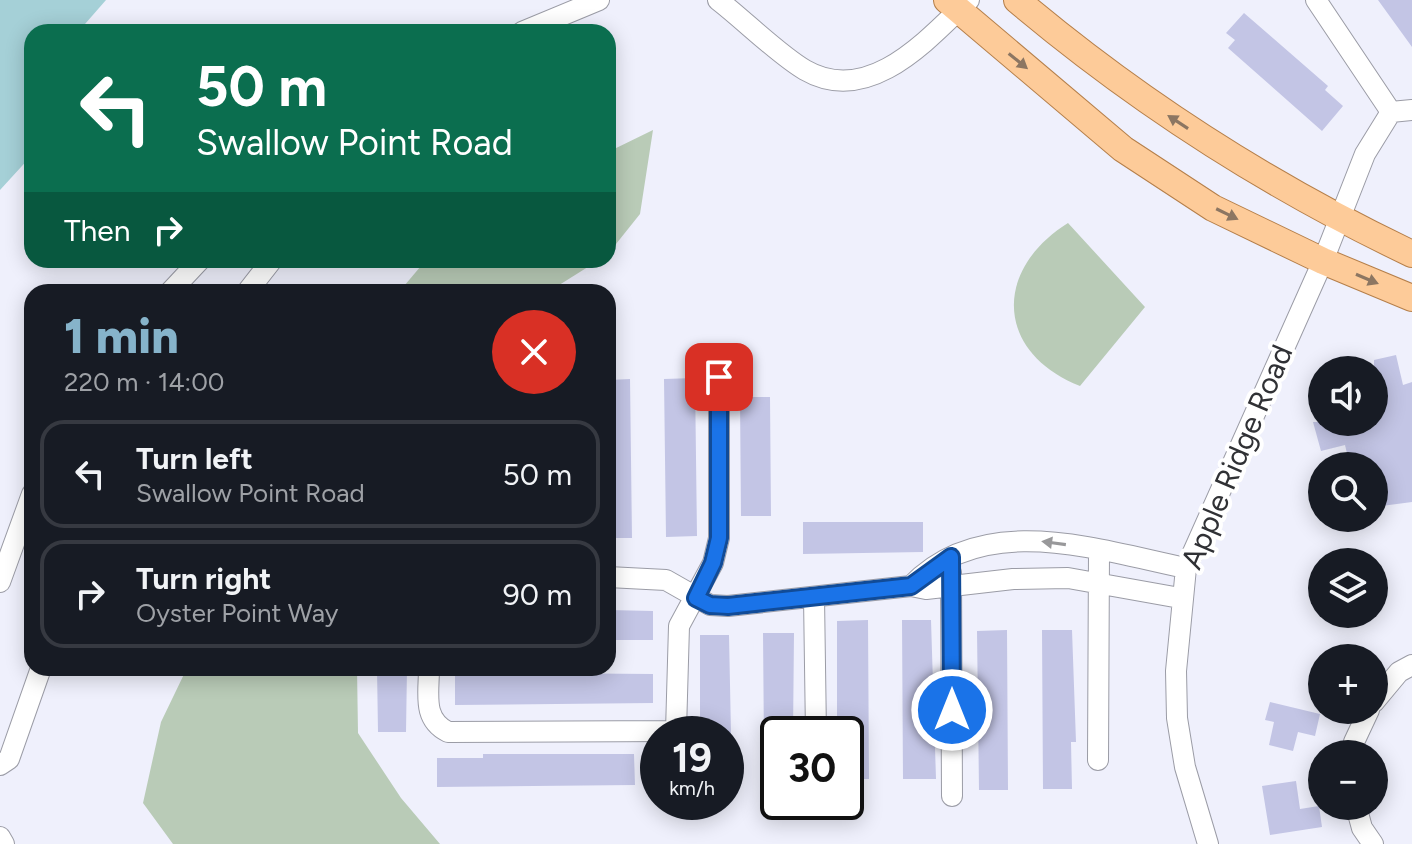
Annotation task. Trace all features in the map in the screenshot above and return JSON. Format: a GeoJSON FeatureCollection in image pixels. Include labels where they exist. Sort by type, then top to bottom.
{"type":"FeatureCollection","features":[{"type":"Feature","properties":{"kind":"main road"},"geometry":{"type":"LineString","coordinates":[[1017,0],[1091,62],[1248,168],[1340,220],[1412,254]]}},
{"type":"Feature","properties":{"kind":"main road"},"geometry":{"type":"LineString","coordinates":[[958,4],[1123,149],[1213,208],[1323,261],[1412,298]]}},
{"type":"Feature","properties":{"kind":"street"},"geometry":{"type":"LineString","coordinates":[[541,24],[599,0]]}},
{"type":"Feature","properties":{"kind":"street"},"geometry":{"type":"LineString","coordinates":[[718,0],[806,71],[832,78],[886,72],[912,54],[958,4]]}},
{"type":"Feature","properties":{"kind":"street"},"geometry":{"type":"LineString","coordinates":[[1316,0],[1391,112],[1412,110]]}},
{"type":"Feature","properties":{"kind":"street","name":"Apple Ridge Road"},"geometry":{"type":"LineString","coordinates":[[1208,844],[1185,767],[1177,718],[1180,598],[1186,568],[1323,261],[1365,154],[1391,112]]}},
{"type":"Feature","properties":{"kind":"street"},"geometry":{"type":"LineString","coordinates":[[178,284],[192,268]]}},
{"type":"Feature","properties":{"kind":"street"},"geometry":{"type":"LineString","coordinates":[[253,284],[266,268]]}},
{"type":"Feature","properties":{"kind":"street"},"geometry":{"type":"LineString","coordinates":[[429,676],[428,714],[434,725],[448,732],[676,731],[679,626],[713,563],[719,538],[719,377]]}},
{"type":"Feature","properties":{"kind":"street"},"geometry":{"type":"LineString","coordinates":[[0,582],[24,516]]}},
{"type":"Feature","properties":{"kind":"street"},"geometry":{"type":"LineString","coordinates":[[911,586],[951,557],[978,547],[1024,540],[1186,568]]}},
{"type":"Feature","properties":{"kind":"street"},"geometry":{"type":"LineString","coordinates":[[1098,760],[1096,583],[1099,551]]}},
{"type":"Feature","properties":{"kind":"street"},"geometry":{"type":"LineString","coordinates":[[951,557],[952,796]]}},
{"type":"Feature","properties":{"kind":"street"},"geometry":{"type":"LineString","coordinates":[[616,577],[666,580],[710,605],[728,606],[911,586],[926,589],[1039,578],[1096,583],[1180,598]]}},
{"type":"Feature","properties":{"kind":"street"},"geometry":{"type":"LineString","coordinates":[[814,597],[816,716]]}},
{"type":"Feature","properties":{"kind":"street"},"geometry":{"type":"LineString","coordinates":[[1388,685],[1399,672],[1412,665]]}},
{"type":"Feature","properties":{"kind":"street"},"geometry":{"type":"LineString","coordinates":[[0,765],[9,759],[38,676]]}},
{"type":"Feature","properties":{"kind":"street"},"geometry":{"type":"LineString","coordinates":[[1360,820],[1373,844]]}},
{"type":"Feature","properties":{"kind":"street"},"geometry":{"type":"LineString","coordinates":[[0,837],[4,844]]}},
{"type":"Feature","properties":{"kind":"green space"},"geometry":{"type":"Polygon","coordinates":[[[653,130],[640,214],[616,244],[616,148],[653,130]]]}},
{"type":"Feature","properties":{"kind":"green space"},"geometry":{"type":"Polygon","coordinates":[[[1068,223],[1145,307],[1080,386],[1052,371],[1032,353],[1019,332],[1014,309],[1016,286],[1026,264],[1043,242],[1068,223]]]}},
{"type":"Feature","properties":{"kind":"green space"},"geometry":{"type":"Polygon","coordinates":[[[419,268],[586,268],[561,284],[406,284],[419,268]]]}},
{"type":"Feature","properties":{"kind":"green space"},"geometry":{"type":"Polygon","coordinates":[[[183,676],[357,676],[358,733],[401,798],[440,844],[173,844],[143,803],[161,722],[183,676]]]}},
{"type":"Feature","properties":{"kind":"water"},"geometry":{"type":"Polygon","coordinates":[[[0,0],[106,0],[85,24],[24,24],[24,164],[0,190],[0,0]]]}},
{"type":"Feature","properties":{"kind":"building"},"geometry":{"type":"Polygon","coordinates":[[[1378,0],[1412,0],[1412,47],[1378,0]]]}},
{"type":"Feature","properties":{"kind":"building"},"geometry":{"type":"Polygon","coordinates":[[[1244,13],[1328,86],[1325,90],[1343,106],[1322,131],[1228,48],[1235,40],[1226,33],[1244,13]]]}},
{"type":"Feature","properties":{"kind":"building"},"geometry":{"type":"Polygon","coordinates":[[[1396,355],[1403,385],[1412,382],[1412,502],[1388,505],[1388,452],[1347,452],[1345,445],[1321,451],[1317,436],[1388,436],[1388,357],[1396,355]]]}},
{"type":"Feature","properties":{"kind":"building"},"geometry":{"type":"Polygon","coordinates":[[[695,378],[697,536],[666,537],[664,379],[695,378]]]}},
{"type":"Feature","properties":{"kind":"building"},"geometry":{"type":"Polygon","coordinates":[[[630,379],[632,538],[616,538],[616,380],[630,379]]]}},
{"type":"Feature","properties":{"kind":"building"},"geometry":{"type":"Polygon","coordinates":[[[740,397],[770,397],[771,516],[741,516],[740,397]]]}},
{"type":"Feature","properties":{"kind":"building"},"geometry":{"type":"Polygon","coordinates":[[[803,522],[923,522],[923,552],[803,554],[803,522]]]}},
{"type":"Feature","properties":{"kind":"building"},"geometry":{"type":"Polygon","coordinates":[[[616,610],[653,611],[653,640],[616,640],[616,610]]]}},
{"type":"Feature","properties":{"kind":"building"},"geometry":{"type":"Polygon","coordinates":[[[868,620],[869,779],[864,779],[864,716],[837,716],[837,621],[868,620]]]}},
{"type":"Feature","properties":{"kind":"building"},"geometry":{"type":"Polygon","coordinates":[[[902,620],[931,620],[936,779],[903,779],[902,620]]]}},
{"type":"Feature","properties":{"kind":"building"},"geometry":{"type":"Polygon","coordinates":[[[1007,630],[1008,790],[979,790],[977,631],[1007,630]]]}},
{"type":"Feature","properties":{"kind":"building"},"geometry":{"type":"Polygon","coordinates":[[[1042,630],[1072,630],[1076,742],[1071,742],[1072,789],[1043,789],[1042,630]]]}},
{"type":"Feature","properties":{"kind":"building"},"geometry":{"type":"Polygon","coordinates":[[[763,633],[794,633],[793,716],[764,716],[763,633]]]}},
{"type":"Feature","properties":{"kind":"building"},"geometry":{"type":"Polygon","coordinates":[[[700,635],[729,635],[731,716],[700,716],[700,635]]]}},
{"type":"Feature","properties":{"kind":"building"},"geometry":{"type":"Polygon","coordinates":[[[653,674],[653,703],[455,705],[455,676],[653,674]]]}},
{"type":"Feature","properties":{"kind":"building"},"geometry":{"type":"Polygon","coordinates":[[[377,676],[407,676],[406,732],[378,732],[377,676]]]}},
{"type":"Feature","properties":{"kind":"building"},"geometry":{"type":"Polygon","coordinates":[[[1270,702],[1308,711],[1308,724],[1318,724],[1315,736],[1298,732],[1293,751],[1269,745],[1274,722],[1265,720],[1270,702]]]}},
{"type":"Feature","properties":{"kind":"building"},"geometry":{"type":"Polygon","coordinates":[[[483,754],[634,754],[635,785],[437,787],[437,758],[483,758],[483,754]]]}},
{"type":"Feature","properties":{"kind":"building"},"geometry":{"type":"Polygon","coordinates":[[[1296,781],[1300,809],[1308,808],[1308,820],[1321,820],[1322,827],[1270,835],[1262,786],[1296,781]]]}},
{"type":"Feature","properties":{"kind":"route"},"geometry":{"type":"LineString","coordinates":[[719,377],[719,538],[713,563],[696,598],[710,605],[728,606],[911,586],[920,576],[951,557],[952,710]]}}]}
